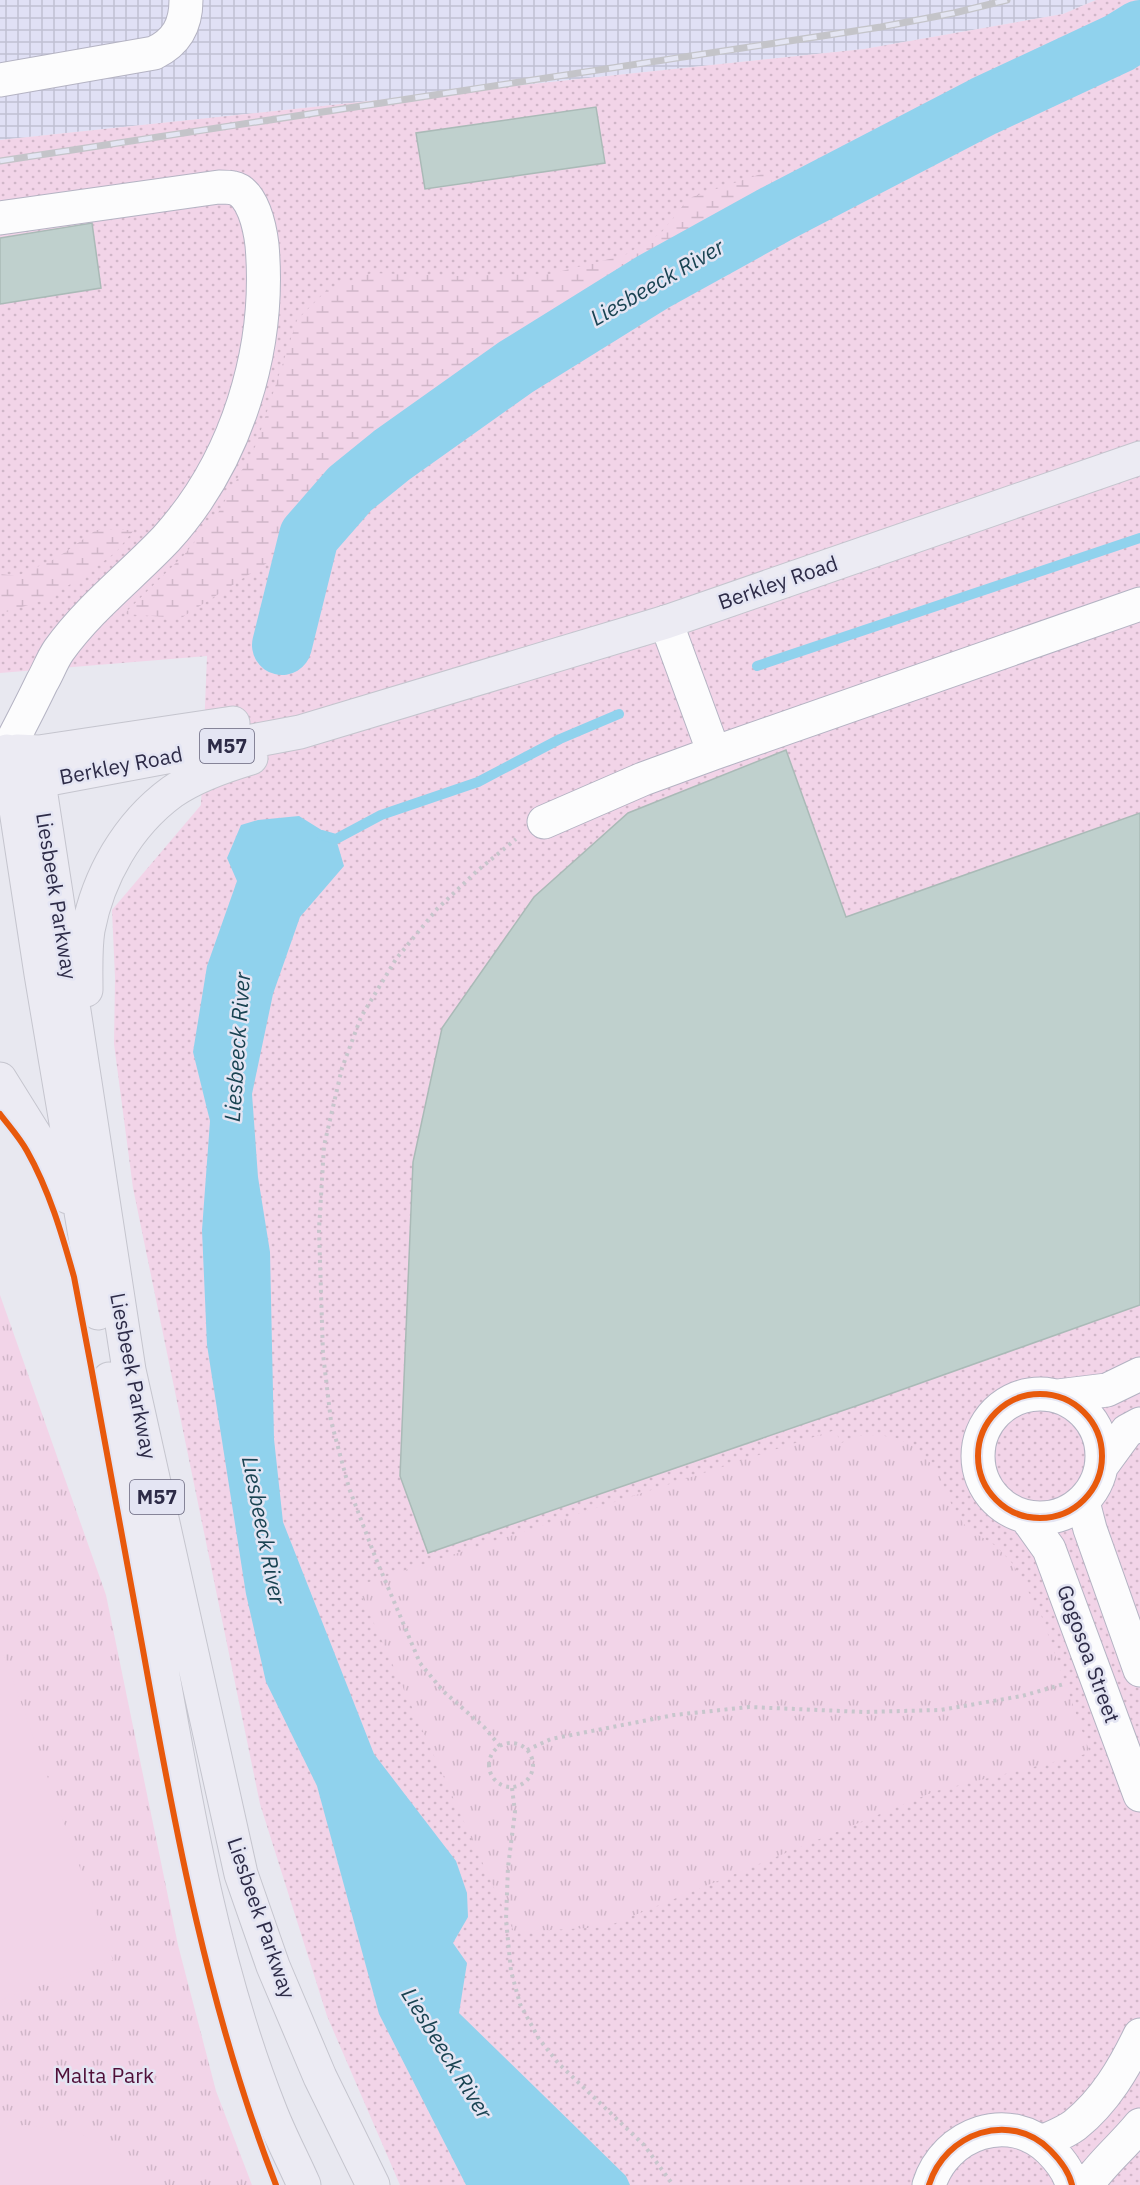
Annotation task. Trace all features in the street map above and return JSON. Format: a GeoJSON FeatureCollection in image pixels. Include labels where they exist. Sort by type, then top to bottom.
{"type":"FeatureCollection","features":[{"type":"Feature","properties":{"kind":"main road","name":"Berkley Road"},"geometry":{"type":"LineString","coordinates":[[22,777],[300,732],[666,622],[1140,458]]}},
{"type":"Feature","properties":{"kind":"main road","name":"Berkley Road"},"geometry":{"type":"LineString","coordinates":[[22,777],[412,698]]}},
{"type":"Feature","properties":{"kind":"main road"},"geometry":{"type":"LineString","coordinates":[[87,1104],[87,932],[93,907],[111,863],[127,838],[172,792],[198,777],[259,756],[300,732]]}},
{"type":"Feature","properties":{"kind":"main road","name":"Liesbeek Parkway"},"geometry":{"type":"LineString","coordinates":[[3,751],[22,777],[87,1104],[129,1370],[240,1874],[273,1966],[321,2077],[373,2185]]}},
{"type":"Feature","properties":{"kind":"main road","name":"Liesbeek Parkway"},"geometry":{"type":"LineString","coordinates":[[22,777],[83,1228],[163,1681],[208,1902],[231,1992],[270,2111],[304,2185]]}},
{"type":"Feature","properties":{"kind":"main road"},"geometry":{"type":"LineString","coordinates":[[0,1079],[48,1156],[83,1228]]}},
{"type":"Feature","properties":{"kind":"street"},"geometry":{"type":"LineString","coordinates":[[0,80],[154,53],[164,48],[180,31],[184,21],[186,0]]}},
{"type":"Feature","properties":{"kind":"street"},"geometry":{"type":"LineString","coordinates":[[0,218],[219,187],[234,188],[242,193],[254,210],[261,236],[264,274],[255,358],[236,426],[217,468],[167,537],[82,621],[58,651],[3,751]]}},
{"type":"Feature","properties":{"kind":"street"},"geometry":{"type":"LineString","coordinates":[[544,822],[643,779],[714,753],[1140,604]]}},
{"type":"Feature","properties":{"kind":"street"},"geometry":{"type":"LineString","coordinates":[[666,622],[714,753]]}},
{"type":"Feature","properties":{"kind":"street"},"geometry":{"type":"LineString","coordinates":[[22,777],[58,651]]}},
{"type":"Feature","properties":{"kind":"street"},"geometry":{"type":"LineString","coordinates":[[1140,1374],[1107,1390],[1059,1396],[1037,1393],[1015,1398],[999,1408],[986,1423],[978,1442],[977,1461],[982,1481],[992,1498],[1008,1510],[1026,1517],[1046,1519],[1065,1514],[1083,1502],[1096,1484],[1103,1464],[1127,1431],[1140,1424]]}},
{"type":"Feature","properties":{"kind":"street"},"geometry":{"type":"LineString","coordinates":[[1059,1396],[1078,1406],[1093,1422],[1102,1442],[1103,1464]]}},
{"type":"Feature","properties":{"kind":"street","name":"Gogosoa Street"},"geometry":{"type":"LineString","coordinates":[[1083,1502],[1090,1529],[1140,1670]]}},
{"type":"Feature","properties":{"kind":"street","name":"Gogosoa Street"},"geometry":{"type":"LineString","coordinates":[[1026,1517],[1049,1549],[1140,1795]]}},
{"type":"Feature","properties":{"kind":"street"},"geometry":{"type":"LineString","coordinates":[[1042,2142],[1074,2126],[1105,2096],[1140,2035]]}},
{"type":"Feature","properties":{"kind":"street"},"geometry":{"type":"LineString","coordinates":[[1087,2185],[1096,2172],[1125,2144],[1140,2125]]}},
{"type":"Feature","properties":{"kind":"street"},"geometry":{"type":"LineString","coordinates":[[929,2185],[933,2171],[948,2150],[969,2136],[994,2130],[1019,2132],[1042,2142],[1060,2160],[1072,2185]]}},
{"type":"Feature","properties":{"kind":"path"},"geometry":{"type":"LineString","coordinates":[[500,1746],[484,1727],[443,1691],[420,1663],[349,1488],[331,1421],[323,1354],[319,1230],[324,1146],[342,1068],[361,1017],[396,959],[437,909],[508,844],[544,822]]}},
{"type":"Feature","properties":{"kind":"path"},"geometry":{"type":"LineString","coordinates":[[527,1750],[551,1739],[570,1734],[711,1710],[749,1707],[901,1712],[940,1710],[1022,1696],[1072,1681]]}},
{"type":"Feature","properties":{"kind":"path"},"geometry":{"type":"LineString","coordinates":[[514,1743],[527,1750],[532,1756],[533,1770],[526,1783],[512,1788],[498,1783],[490,1772],[491,1757],[500,1746],[514,1743]]}},
{"type":"Feature","properties":{"kind":"path"},"geometry":{"type":"LineString","coordinates":[[512,1788],[515,1812],[508,1867],[506,1920],[511,1971],[519,2004],[539,2039],[559,2064],[644,2145],[673,2185]]}},
{"type":"Feature","properties":{"kind":"shaded area"},"geometry":{"type":"Polygon","coordinates":[[[0,0],[1096,0],[1063,14],[864,49],[0,140],[0,0]]]}},
{"type":"Feature","properties":{"kind":"green space"},"geometry":{"type":"Polygon","coordinates":[[[1096,0],[1140,0],[1140,2185],[400,2185],[327,2016],[260,1804],[133,1188],[114,1044],[115,978],[112,910],[201,805],[207,656],[0,673],[0,140],[864,49],[1063,14],[1096,0]]]}},
{"type":"Feature","properties":{"kind":"green space"},"geometry":{"type":"Polygon","coordinates":[[[770,171],[776,214],[653,282],[516,367],[392,455],[350,489],[309,536],[181,618],[124,614],[184,555],[218,513],[256,445],[297,320],[328,289],[372,273],[453,276],[550,274],[625,255],[661,233],[689,198],[770,171]]]}},
{"type":"Feature","properties":{"kind":"green space"},"geometry":{"type":"Polygon","coordinates":[[[96,530],[134,530],[116,552],[84,576],[44,600],[0,614],[0,574],[17,576],[57,558],[96,530]]]}},
{"type":"Feature","properties":{"kind":"green space","name":"Malta Park"},"geometry":{"type":"Polygon","coordinates":[[[0,1295],[106,1595],[178,1945],[216,2091],[252,2185],[0,2185],[0,1295]]]}},
{"type":"Feature","properties":{"kind":"green space"},"geometry":{"type":"Polygon","coordinates":[[[835,1430],[841,1443],[860,1436],[879,1435],[896,1438],[911,1445],[936,1468],[954,1510],[967,1528],[996,1546],[1012,1563],[1040,1612],[1090,1753],[936,1791],[606,1927],[514,1932],[357,1586],[835,1430]]]}},
{"type":"Feature","properties":{"kind":"green space"},"geometry":{"type":"Polygon","coordinates":[[[0,1644],[113,1960],[0,2000],[0,1644]]]}},
{"type":"Feature","properties":{"kind":"green space"},"geometry":{"type":"Polygon","coordinates":[[[25,2125],[79,2133],[127,2158],[152,2185],[0,2185],[0,2130],[25,2125]]]}},
{"type":"Feature","properties":{"kind":"water"},"geometry":{"type":"Polygon","coordinates":[[[299,816],[336,839],[344,866],[300,917],[273,994],[252,1094],[258,1177],[270,1252],[274,1439],[283,1522],[374,1754],[456,1861],[467,1893],[468,1917],[453,1943],[467,1963],[459,2013],[626,2176],[630,2185],[466,2185],[379,2014],[317,1786],[266,1682],[246,1594],[207,1345],[202,1230],[210,1121],[193,1052],[207,966],[237,881],[227,858],[241,825],[258,820],[299,816]]]}},
{"type":"Feature","properties":{"kind":"building"},"geometry":{"type":"Polygon","coordinates":[[[596,107],[605,163],[425,189],[416,133],[596,107]]]}},
{"type":"Feature","properties":{"kind":"building"},"geometry":{"type":"Polygon","coordinates":[[[92,223],[101,288],[0,304],[0,238],[92,223]]]}},
{"type":"Feature","properties":{"kind":"building"},"geometry":{"type":"Polygon","coordinates":[[[786,750],[846,917],[1140,813],[1140,1305],[856,1406],[428,1553],[400,1476],[413,1162],[442,1028],[534,897],[628,813],[786,750]]]}},
{"type":"Feature","properties":{"kind":"waterway","name":"Liesbeeck River"},"geometry":{"type":"LineString","coordinates":[[282,645],[309,536],[350,489],[392,455],[516,367],[653,282],[776,214],[984,106],[1119,43],[1140,30]]}},
{"type":"Feature","properties":{"kind":"waterway"},"geometry":{"type":"LineString","coordinates":[[757,666],[1140,538]]}},
{"type":"Feature","properties":{"kind":"waterway"},"geometry":{"type":"LineString","coordinates":[[322,835],[336,839],[381,815],[478,782],[560,739],[619,714]]}},
{"type":"Feature","properties":{"kind":"railway"},"geometry":{"type":"LineString","coordinates":[[0,161],[881,27],[1007,0]]}},
{"type":"Feature","properties":{"kind":"cycle path"},"geometry":{"type":"LineString","coordinates":[[0,1114],[24,1146],[42,1181],[60,1229],[74,1277],[181,1853],[231,2054],[276,2185]]}},
{"type":"Feature","properties":{"kind":"cycle path"},"geometry":{"type":"LineString","coordinates":[[1040,1394],[1064,1398],[1084,1412],[1098,1432],[1102,1456],[1098,1480],[1084,1500],[1064,1514],[1040,1518],[1016,1514],[996,1500],[982,1480],[978,1456],[982,1432],[996,1412],[1016,1398],[1040,1394]]}},
{"type":"Feature","properties":{"kind":"cycle path"},"geometry":{"type":"LineString","coordinates":[[929,2185],[937,2167],[949,2152],[964,2141],[981,2133],[998,2130],[1016,2131],[1034,2138],[1061,2162],[1072,2185]]}}]}
